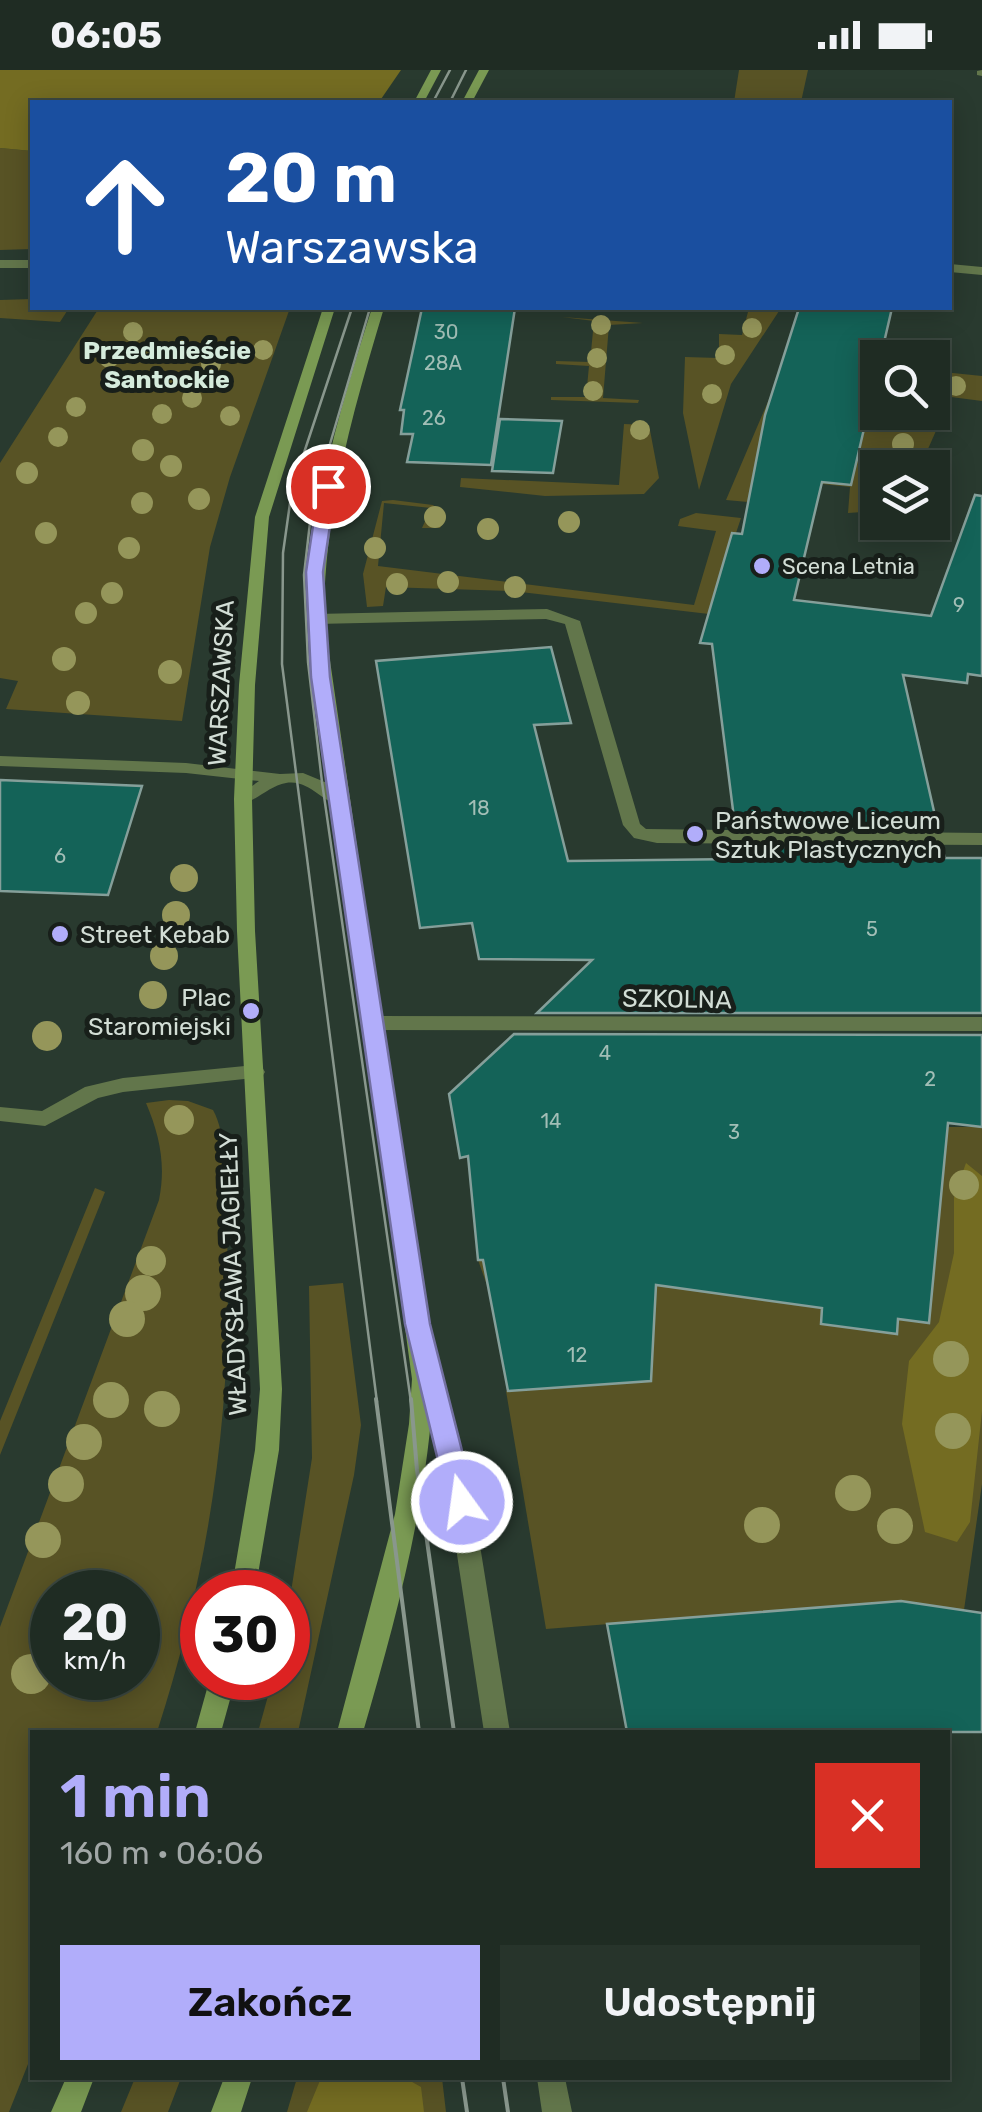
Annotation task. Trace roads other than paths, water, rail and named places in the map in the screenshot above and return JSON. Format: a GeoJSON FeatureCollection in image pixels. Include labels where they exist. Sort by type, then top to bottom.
{"type":"FeatureCollection","features":[{"type":"Feature","properties":{"kind":"main road"},"geometry":{"type":"LineString","coordinates":[[421,100],[436,70]]}},
{"type":"Feature","properties":{"kind":"main road"},"geometry":{"type":"LineString","coordinates":[[468,100],[484,70]]}},
{"type":"Feature","properties":{"kind":"main road","name":"WARSZAWSKA"},"geometry":{"type":"LineString","coordinates":[[255,1072],[242,799],[249,652],[262,517],[329,310]]}},
{"type":"Feature","properties":{"kind":"main road"},"geometry":{"type":"LineString","coordinates":[[351,1730],[388,1602],[417,1470],[423,1379],[338,800],[316,619],[314,572],[328,486],[377,310]]}},
{"type":"Feature","properties":{"kind":"main road","name":"WŁADYSŁAWA JAGIEŁŁY"},"geometry":{"type":"LineString","coordinates":[[247,1570],[267,1450],[271,1389],[255,1072]]}},
{"type":"Feature","properties":{"kind":"main road"},"geometry":{"type":"LineString","coordinates":[[209,1730],[217,1700]]}},
{"type":"Feature","properties":{"kind":"main road"},"geometry":{"type":"LineString","coordinates":[[66,2112],[79,2080]]}},
{"type":"Feature","properties":{"kind":"main road"},"geometry":{"type":"LineString","coordinates":[[226,2112],[237,2080]]}},
{"type":"Feature","properties":{"kind":"street"},"geometry":{"type":"LineString","coordinates":[[0,264],[30,264]]}},
{"type":"Feature","properties":{"kind":"street"},"geometry":{"type":"LineString","coordinates":[[952,268],[982,271]]}},
{"type":"Feature","properties":{"kind":"street"},"geometry":{"type":"LineString","coordinates":[[316,619],[547,614],[572,621],[632,825],[640,834],[982,839]]}},
{"type":"Feature","properties":{"kind":"street"},"geometry":{"type":"LineString","coordinates":[[0,761],[244,772],[322,782],[338,800]]}},
{"type":"Feature","properties":{"kind":"street"},"geometry":{"type":"LineString","coordinates":[[242,799],[277,778]]}},
{"type":"Feature","properties":{"kind":"street","name":"SZKOLNA"},"geometry":{"type":"LineString","coordinates":[[372,1023],[982,1024]]}},
{"type":"Feature","properties":{"kind":"street"},"geometry":{"type":"LineString","coordinates":[[0,1114],[45,1119],[92,1092],[108,1088],[255,1072]]}},
{"type":"Feature","properties":{"kind":"street"},"geometry":{"type":"LineString","coordinates":[[417,1324],[462,1502],[496,1730]]}},
{"type":"Feature","properties":{"kind":"street"},"geometry":{"type":"LineString","coordinates":[[551,2080],[557,2112]]}},
{"type":"Feature","properties":{"kind":"tram line"},"geometry":{"type":"LineString","coordinates":[[434,100],[450,70]]}},
{"type":"Feature","properties":{"kind":"tram line"},"geometry":{"type":"LineString","coordinates":[[451,100],[466,70]]}},
{"type":"Feature","properties":{"kind":"tram line"},"geometry":{"type":"LineString","coordinates":[[351,310],[292,489],[283,553],[282,664],[377,1402]]}},
{"type":"Feature","properties":{"kind":"tram line"},"geometry":{"type":"LineString","coordinates":[[369,310],[312,505],[304,575],[308,662],[322,782],[411,1402]]}},
{"type":"Feature","properties":{"kind":"tram line"},"geometry":{"type":"LineString","coordinates":[[376,1399],[419,1730]]}},
{"type":"Feature","properties":{"kind":"tram line"},"geometry":{"type":"LineString","coordinates":[[411,1399],[417,1470],[454,1730]]}},
{"type":"Feature","properties":{"kind":"tram line"},"geometry":{"type":"LineString","coordinates":[[462,2080],[467,2112]]}},
{"type":"Feature","properties":{"kind":"tram line"},"geometry":{"type":"LineString","coordinates":[[503,2080],[508,2112]]}},
{"type":"Feature","properties":{"kind":"place","name":"Scena Letnia"},"geometry":{"type":"Point","coordinates":[762,566]}},
{"type":"Feature","properties":{"kind":"place","name":"Państwowe Liceum Sztuk Plastycznych"},"geometry":{"type":"Point","coordinates":[695,834]}},
{"type":"Feature","properties":{"kind":"place","name":"Street Kebab"},"geometry":{"type":"Point","coordinates":[60,934]}},
{"type":"Feature","properties":{"kind":"place","name":"Plac Staromiejski"},"geometry":{"type":"Point","coordinates":[251,1011]}},
{"type":"Feature","properties":{"kind":"district","name":"Przedmieście Santockie"},"geometry":{"type":"Point","coordinates":[167,364]}}]}
